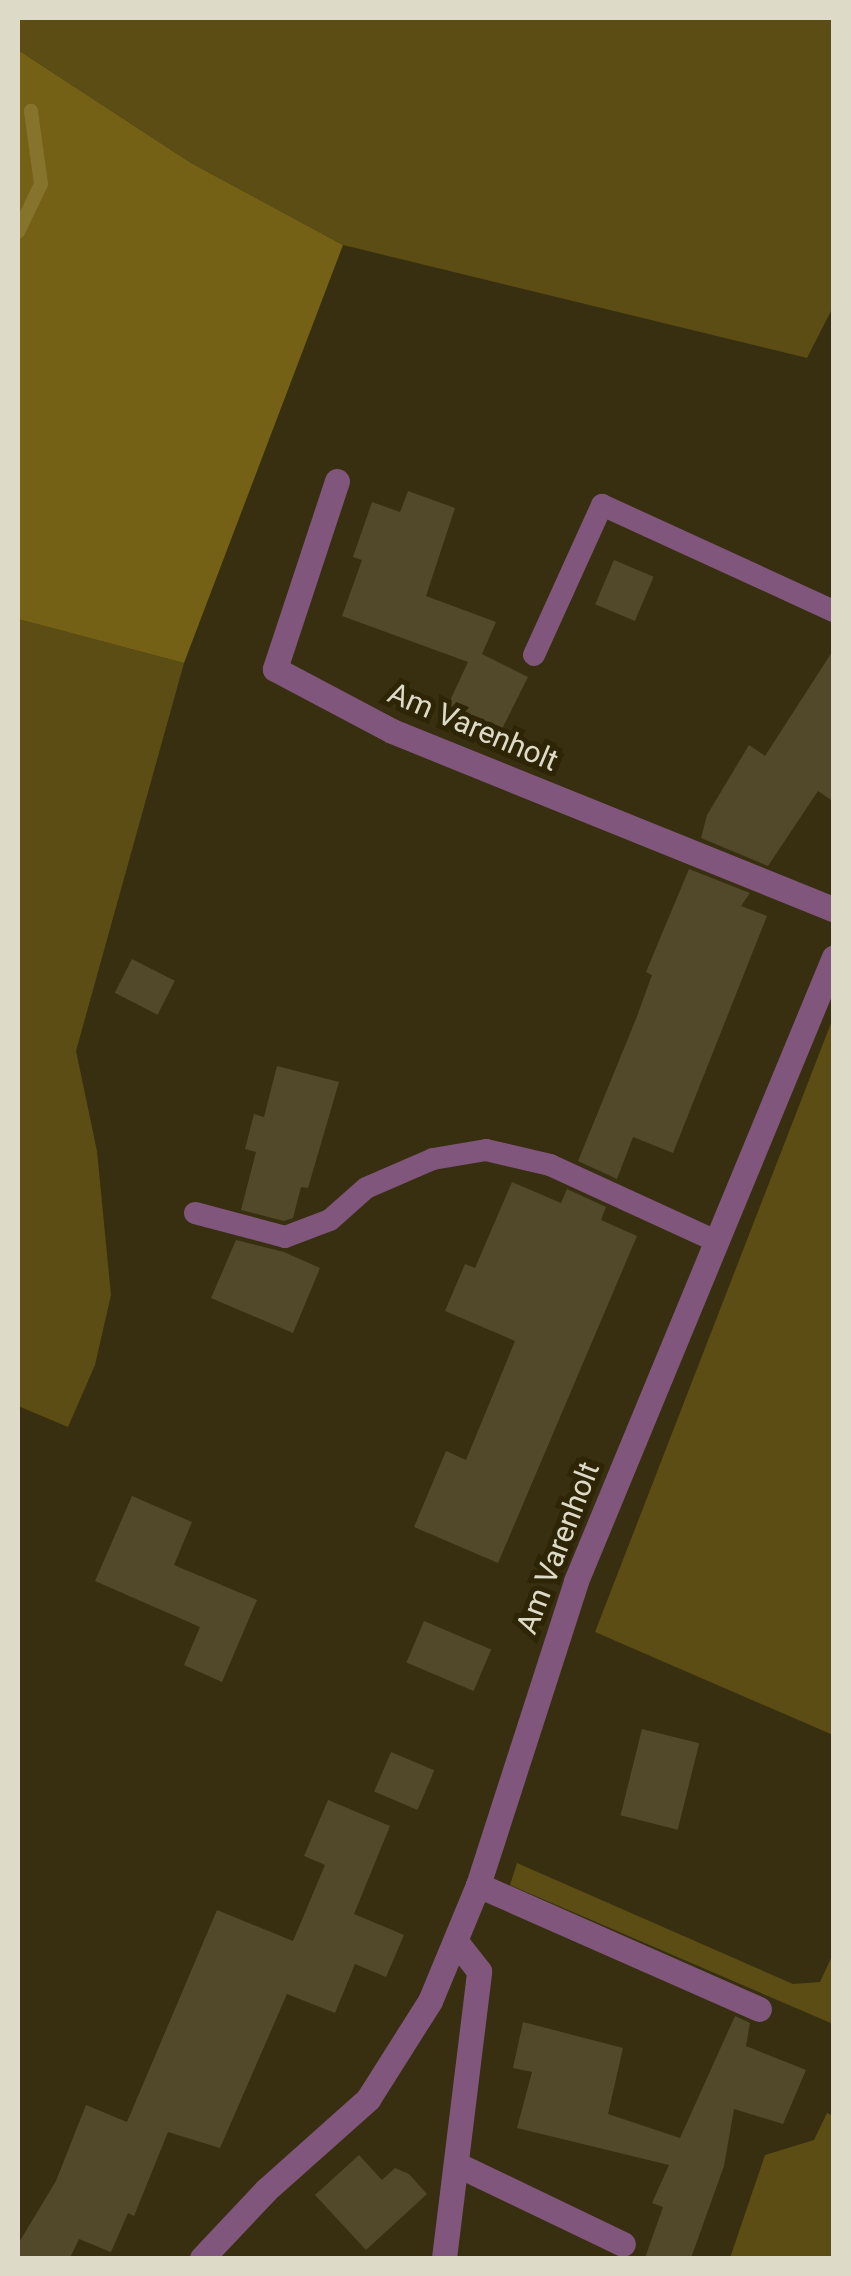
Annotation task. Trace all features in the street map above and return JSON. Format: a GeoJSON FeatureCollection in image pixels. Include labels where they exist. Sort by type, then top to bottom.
{"type":"FeatureCollection","features":[{"type":"Feature","properties":{"kind":"street","name":"Am Varenholt"},"geometry":{"type":"LineString","coordinates":[[337,481],[275,670],[392,731],[834,910]]}},
{"type":"Feature","properties":{"kind":"street","name":"Am Varenholt"},"geometry":{"type":"LineString","coordinates":[[202,2258],[266,2190],[368,2098],[430,2002],[478,1885],[576,1581],[834,956]]}},
{"type":"Feature","properties":{"kind":"street"},"geometry":{"type":"LineString","coordinates":[[478,1885],[759,2010]]}},
{"type":"Feature","properties":{"kind":"street"},"geometry":{"type":"LineString","coordinates":[[444,2258],[479,1970],[457,1943]]}},
{"type":"Feature","properties":{"kind":"street"},"geometry":{"type":"LineString","coordinates":[[456,2164],[623,2244]]}},
{"type":"Feature","properties":{"kind":"lane"},"geometry":{"type":"LineString","coordinates":[[534,655],[602,505],[834,611]]}},
{"type":"Feature","properties":{"kind":"lane"},"geometry":{"type":"LineString","coordinates":[[195,1212],[285,1236],[330,1220],[366,1188],[432,1159],[486,1150],[550,1165],[716,1241]]}},
{"type":"Feature","properties":{"kind":"shaded area"},"geometry":{"type":"Polygon","coordinates":[[[18,18],[833,18],[833,307],[807,358],[343,245],[191,163],[18,50],[18,18]]]}},
{"type":"Feature","properties":{"kind":"shaded area"},"geometry":{"type":"Polygon","coordinates":[[[18,50],[191,163],[343,245],[184,663],[18,619],[18,50]]]}},
{"type":"Feature","properties":{"kind":"shaded area"},"geometry":{"type":"Polygon","coordinates":[[[18,619],[184,663],[76,1051],[97,1151],[111,1295],[95,1365],[68,1427],[18,1406],[18,619]]]}},
{"type":"Feature","properties":{"kind":"shaded area"},"geometry":{"type":"Polygon","coordinates":[[[833,1018],[833,1735],[595,1632],[833,1018]]]}},
{"type":"Feature","properties":{"kind":"shaded area"},"geometry":{"type":"Polygon","coordinates":[[[517,1863],[793,1984],[820,1982],[833,1954],[833,2024],[510,1885],[517,1863]]]}},
{"type":"Feature","properties":{"kind":"shaded area"},"geometry":{"type":"Polygon","coordinates":[[[827,2113],[834,2116],[833,2258],[730,2258],[765,2155],[814,2140],[827,2113]]]}},
{"type":"Feature","properties":{"kind":"building"},"geometry":{"type":"Polygon","coordinates":[[[408,491],[455,508],[426,596],[496,622],[482,654],[528,677],[501,731],[448,705],[468,662],[342,616],[362,560],[353,557],[372,502],[400,512],[408,491]]]}},
{"type":"Feature","properties":{"kind":"building"},"geometry":{"type":"Polygon","coordinates":[[[614,560],[654,577],[635,621],[595,604],[614,560]]]}},
{"type":"Feature","properties":{"kind":"building"},"geometry":{"type":"Polygon","coordinates":[[[834,649],[834,802],[818,791],[768,866],[701,838],[707,815],[749,745],[765,756],[834,649]]]}},
{"type":"Feature","properties":{"kind":"building"},"geometry":{"type":"Polygon","coordinates":[[[689,869],[750,893],[741,906],[767,916],[673,1153],[633,1137],[617,1179],[578,1161],[636,1019],[652,975],[646,972],[689,869]]]}},
{"type":"Feature","properties":{"kind":"building"},"geometry":{"type":"Polygon","coordinates":[[[132,959],[175,981],[158,1015],[115,993],[132,959]]]}},
{"type":"Feature","properties":{"kind":"building"},"geometry":{"type":"Polygon","coordinates":[[[277,1066],[339,1082],[308,1188],[301,1187],[293,1218],[284,1221],[241,1210],[256,1152],[245,1149],[254,1114],[264,1117],[277,1066]]]}},
{"type":"Feature","properties":{"kind":"building"},"geometry":{"type":"Polygon","coordinates":[[[512,1182],[561,1203],[567,1189],[606,1207],[601,1220],[637,1236],[498,1563],[414,1527],[446,1451],[466,1460],[515,1341],[445,1311],[465,1264],[475,1268],[512,1182]]]}},
{"type":"Feature","properties":{"kind":"building"},"geometry":{"type":"Polygon","coordinates":[[[236,1240],[284,1252],[320,1268],[293,1333],[211,1298],[236,1240]]]}},
{"type":"Feature","properties":{"kind":"building"},"geometry":{"type":"Polygon","coordinates":[[[132,1496],[192,1522],[174,1565],[257,1600],[222,1682],[184,1665],[200,1627],[95,1581],[132,1496]]]}},
{"type":"Feature","properties":{"kind":"building"},"geometry":{"type":"Polygon","coordinates":[[[424,1621],[491,1650],[474,1691],[406,1662],[424,1621]]]}},
{"type":"Feature","properties":{"kind":"building"},"geometry":{"type":"Polygon","coordinates":[[[642,1729],[699,1743],[678,1830],[620,1815],[642,1729]]]}},
{"type":"Feature","properties":{"kind":"building"},"geometry":{"type":"Polygon","coordinates":[[[391,1752],[434,1770],[417,1810],[374,1792],[391,1752]]]}},
{"type":"Feature","properties":{"kind":"building"},"geometry":{"type":"Polygon","coordinates":[[[328,1800],[390,1826],[354,1914],[404,1935],[386,1977],[355,1964],[335,2013],[287,1994],[220,2148],[168,2132],[134,2216],[128,2213],[111,2252],[79,2239],[70,2258],[18,2258],[18,2244],[56,2181],[86,2105],[127,2122],[217,1910],[293,1941],[325,1865],[304,1856],[328,1800]]]}},
{"type":"Feature","properties":{"kind":"building"},"geometry":{"type":"Polygon","coordinates":[[[735,2016],[750,2023],[746,2046],[806,2070],[783,2124],[734,2109],[724,2166],[691,2258],[645,2258],[663,2207],[652,2203],[669,2165],[517,2128],[532,2072],[513,2068],[523,2022],[623,2048],[608,2114],[680,2138],[735,2016]]]}},
{"type":"Feature","properties":{"kind":"building"},"geometry":{"type":"Polygon","coordinates":[[[359,2155],[382,2180],[395,2168],[409,2174],[427,2194],[366,2250],[315,2195],[359,2155]]]}},
{"type":"Feature","properties":{"kind":"waterway"},"geometry":{"type":"LineString","coordinates":[[18,232],[41,184],[31,111]]}}]}
